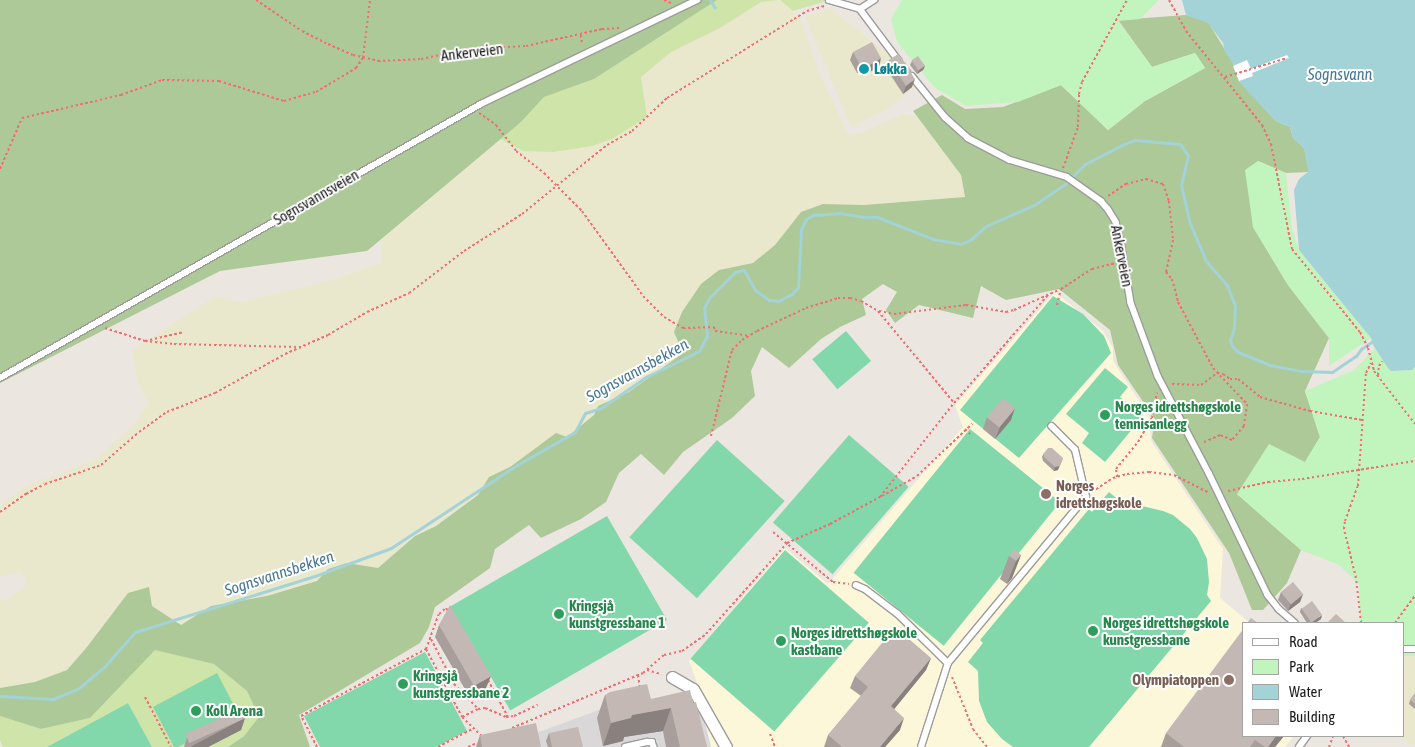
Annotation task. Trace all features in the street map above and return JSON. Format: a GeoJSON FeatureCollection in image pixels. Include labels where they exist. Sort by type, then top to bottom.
{"type":"FeatureCollection","features":[{"type":"Feature","properties":{"kind":"street"},"geometry":{"type":"LineString","coordinates":[[672,677],[693,689],[726,747]]}},
{"type":"Feature","properties":{"kind":"lane"},"geometry":{"type":"LineString","coordinates":[[638,28],[697,0]]}},
{"type":"Feature","properties":{"kind":"lane"},"geometry":{"type":"LineString","coordinates":[[829,0],[860,9],[904,66]]}},
{"type":"Feature","properties":{"kind":"lane"},"geometry":{"type":"LineString","coordinates":[[860,9],[874,0]]}},
{"type":"Feature","properties":{"kind":"lane","name":"Sognsvannsveien"},"geometry":{"type":"LineString","coordinates":[[0,378],[474,108],[638,28]]}},
{"type":"Feature","properties":{"kind":"lane","name":"Ankerveien"},"geometry":{"type":"LineString","coordinates":[[910,73],[944,117],[968,138],[1010,160],[1067,178],[1101,200],[1116,222],[1122,242],[1123,262],[1131,303],[1147,350],[1268,595],[1279,609],[1294,622]]}},
{"type":"Feature","properties":{"kind":"lane"},"geometry":{"type":"LineString","coordinates":[[921,747],[947,665],[1086,497],[1075,450],[1052,427]]}},
{"type":"Feature","properties":{"kind":"lane"},"geometry":{"type":"LineString","coordinates":[[856,586],[866,589],[898,614],[947,665]]}},
{"type":"Feature","properties":{"kind":"lane"},"geometry":{"type":"LineString","coordinates":[[625,747],[647,742],[652,742],[654,747]]}},
{"type":"Feature","properties":{"kind":"path","name":"Ankerveien"},"geometry":{"type":"LineString","coordinates":[[256,0],[302,31],[363,58],[378,61],[421,59],[468,50],[526,46],[602,29],[638,28]]}},
{"type":"Feature","properties":{"kind":"path"},"geometry":{"type":"LineString","coordinates":[[0,169],[22,118],[121,96],[162,80],[219,81],[284,100],[316,92],[356,68],[363,58],[370,0]]}},
{"type":"Feature","properties":{"kind":"path"},"geometry":{"type":"LineString","coordinates":[[1067,178],[1078,127],[1079,94],[1082,82],[1127,0]]}},
{"type":"Feature","properties":{"kind":"path"},"geometry":{"type":"LineString","coordinates":[[1169,0],[1186,31],[1262,125],[1271,144],[1292,249],[1360,332],[1368,348],[1371,363],[1415,424]]}},
{"type":"Feature","properties":{"kind":"path"},"geometry":{"type":"LineString","coordinates":[[0,512],[26,494],[45,484],[100,465],[139,432],[167,412],[215,393],[301,347],[328,335],[368,312],[409,293],[464,251],[522,214],[607,145],[644,122],[667,98],[807,11],[836,3]]}},
{"type":"Feature","properties":{"kind":"path"},"geometry":{"type":"LineString","coordinates":[[580,35],[584,54]]}},
{"type":"Feature","properties":{"kind":"path"},"geometry":{"type":"LineString","coordinates":[[1225,77],[1286,58]]}},
{"type":"Feature","properties":{"kind":"path"},"geometry":{"type":"LineString","coordinates":[[474,108],[496,124],[516,151],[528,162],[534,164],[582,211],[642,296],[664,317],[683,328],[714,327],[715,331],[750,336]]}},
{"type":"Feature","properties":{"kind":"path"},"geometry":{"type":"LineString","coordinates":[[1101,200],[1126,184],[1146,179],[1163,184],[1169,201],[1173,240],[1166,272],[1172,279],[1178,302],[1217,373],[1247,404],[1244,426],[1232,440],[1220,436],[1195,446]]}},
{"type":"Feature","properties":{"kind":"path"},"geometry":{"type":"LineString","coordinates":[[711,436],[732,350],[750,336],[806,308],[838,298],[850,298],[861,301],[878,311],[894,314],[966,305],[1006,312],[1061,289],[1100,266],[1123,262]]}},
{"type":"Feature","properties":{"kind":"path"},"geometry":{"type":"LineString","coordinates":[[1057,305],[1061,289]]}},
{"type":"Feature","properties":{"kind":"path"},"geometry":{"type":"LineString","coordinates":[[880,497],[954,403],[1048,295]]}},
{"type":"Feature","properties":{"kind":"path"},"geometry":{"type":"LineString","coordinates":[[878,311],[954,403]]}},
{"type":"Feature","properties":{"kind":"path"},"geometry":{"type":"LineString","coordinates":[[93,326],[114,329],[145,341],[174,344],[301,347]]}},
{"type":"Feature","properties":{"kind":"path"},"geometry":{"type":"LineString","coordinates":[[145,341],[184,332]]}},
{"type":"Feature","properties":{"kind":"path"},"geometry":{"type":"LineString","coordinates":[[1378,374],[1379,366],[1383,361]]}},
{"type":"Feature","properties":{"kind":"path"},"geometry":{"type":"LineString","coordinates":[[1361,622],[1356,578],[1344,529],[1345,521],[1358,486],[1366,374],[1371,363]]}},
{"type":"Feature","properties":{"kind":"path"},"geometry":{"type":"LineString","coordinates":[[1117,477],[1116,469],[1138,442],[1152,418],[1154,398],[1158,390],[1164,386],[1178,383],[1201,385],[1217,373]]}},
{"type":"Feature","properties":{"kind":"path"},"geometry":{"type":"LineString","coordinates":[[1217,373],[1238,379],[1260,397],[1310,411],[1362,420]]}},
{"type":"Feature","properties":{"kind":"path"},"geometry":{"type":"LineString","coordinates":[[510,729],[638,675],[647,670],[664,654],[682,651],[706,634],[787,543],[830,524],[917,476],[972,424]]}},
{"type":"Feature","properties":{"kind":"path"},"geometry":{"type":"LineString","coordinates":[[965,429],[971,435]]}},
{"type":"Feature","properties":{"kind":"path"},"geometry":{"type":"LineString","coordinates":[[1098,487],[1117,477],[1138,473],[1161,472],[1174,475],[1205,491],[1217,493],[1260,483],[1360,471],[1415,460]]}},
{"type":"Feature","properties":{"kind":"path"},"geometry":{"type":"LineString","coordinates":[[773,532],[833,582],[856,586]]}},
{"type":"Feature","properties":{"kind":"path"},"geometry":{"type":"LineString","coordinates":[[1396,622],[1415,595]]}},
{"type":"Feature","properties":{"kind":"path"},"geometry":{"type":"LineString","coordinates":[[317,747],[300,716],[426,649],[439,614],[446,608],[450,616]]}},
{"type":"Feature","properties":{"kind":"path"},"geometry":{"type":"LineString","coordinates":[[431,638],[452,681],[478,709]]}},
{"type":"Feature","properties":{"kind":"path"},"geometry":{"type":"LineString","coordinates":[[426,649],[462,717],[485,740]]}},
{"type":"Feature","properties":{"kind":"path"},"geometry":{"type":"LineString","coordinates":[[947,665],[973,729],[987,747]]}},
{"type":"Feature","properties":{"kind":"path"},"geometry":{"type":"LineString","coordinates":[[647,670],[672,677]]}},
{"type":"Feature","properties":{"kind":"path"},"geometry":{"type":"LineString","coordinates":[[638,675],[642,694]]}},
{"type":"Feature","properties":{"kind":"path"},"geometry":{"type":"LineString","coordinates":[[445,685],[457,678]]}},
{"type":"Feature","properties":{"kind":"path"},"geometry":{"type":"LineString","coordinates":[[488,680],[508,716]]}},
{"type":"Feature","properties":{"kind":"path"},"geometry":{"type":"LineString","coordinates":[[145,696],[171,747]]}},
{"type":"Feature","properties":{"kind":"path"},"geometry":{"type":"LineString","coordinates":[[462,717],[478,709],[485,708],[508,716],[522,714],[538,705]]}},
{"type":"Feature","properties":{"kind":"path"},"geometry":{"type":"LineString","coordinates":[[438,747],[474,728]]}},
{"type":"Feature","properties":{"kind":"path"},"geometry":{"type":"LineString","coordinates":[[770,734],[775,747]]}},
{"type":"Feature","properties":{"kind":"path"},"geometry":{"type":"LineString","coordinates":[[468,747],[478,743]]}},
{"type":"Feature","properties":{"kind":"shaded area"},"geometry":{"type":"Polygon","coordinates":[[[780,0],[801,20],[819,72],[847,132],[853,135],[863,132],[903,114],[917,116],[961,175],[965,197],[864,205],[823,204],[801,212],[775,245],[753,263],[719,270],[684,353],[629,392],[598,406],[594,415],[566,437],[556,433],[510,467],[489,477],[478,495],[436,526],[415,536],[378,568],[347,563],[328,569],[318,581],[267,596],[211,606],[181,625],[152,606],[112,613],[67,670],[35,682],[0,688],[0,600],[4,601],[24,588],[27,580],[20,572],[0,577],[0,506],[24,487],[95,460],[133,425],[148,404],[137,378],[132,351],[214,297],[242,302],[333,280],[381,263],[382,238],[501,139],[523,151],[645,99],[641,77],[671,52],[720,28],[761,2],[780,0]]]}},
{"type":"Feature","properties":{"kind":"shaded area","name":"Løkka"},"geometry":{"type":"Polygon","coordinates":[[[831,9],[896,62],[916,86],[888,109],[851,127],[805,16],[831,9]]]}},
{"type":"Feature","properties":{"kind":"shaded area","name":"Norges idrettshøgskole"},"geometry":{"type":"Polygon","coordinates":[[[1055,292],[1103,331],[1113,348],[1113,361],[1149,416],[1151,441],[1223,549],[1220,598],[1249,622],[1242,622],[1242,737],[1293,737],[1285,747],[711,747],[696,680],[689,661],[785,548],[828,584],[963,427],[955,405],[1055,292]]]}},
{"type":"Feature","properties":{"kind":"shaded area"},"geometry":{"type":"Polygon","coordinates":[[[1405,656],[1415,656],[1415,744],[1411,746],[1400,737],[1405,737],[1405,656]]]}},
{"type":"Feature","properties":{"kind":"shaded area"},"geometry":{"type":"Polygon","coordinates":[[[624,701],[702,713],[711,747],[498,747],[624,701]]]}},
{"type":"Feature","properties":{"kind":"green space"},"geometry":{"type":"Polygon","coordinates":[[[0,0],[717,0],[594,79],[544,97],[521,122],[367,251],[220,271],[0,383],[0,0]]]}},
{"type":"Feature","properties":{"kind":"green space"},"geometry":{"type":"Polygon","coordinates":[[[717,0],[779,0],[761,2],[720,28],[671,52],[641,77],[647,117],[612,139],[592,146],[553,152],[523,151],[501,139],[521,122],[544,97],[594,79],[717,0]]]}},
{"type":"Feature","properties":{"kind":"green space"},"geometry":{"type":"Polygon","coordinates":[[[780,0],[830,0],[793,11],[780,0]]]}},
{"type":"Feature","properties":{"kind":"green space"},"geometry":{"type":"Polygon","coordinates":[[[902,0],[1159,0],[1140,19],[1118,21],[1152,67],[1195,53],[1205,68],[1145,101],[1108,130],[1061,85],[1018,102],[966,106],[935,88],[897,42],[891,19],[902,0]]]}},
{"type":"Feature","properties":{"kind":"green space"},"geometry":{"type":"Polygon","coordinates":[[[1186,15],[1208,22],[1233,63],[1239,81],[1276,121],[1290,127],[1293,138],[1304,148],[1308,167],[1308,172],[1286,173],[1258,161],[1253,227],[1288,285],[1329,338],[1305,391],[1320,437],[1305,462],[1237,494],[1301,550],[1287,583],[1263,610],[1252,610],[1229,553],[1152,438],[1155,419],[1118,365],[1110,330],[1059,289],[1006,300],[981,286],[973,318],[919,305],[895,323],[886,310],[897,292],[883,284],[862,299],[866,315],[840,327],[821,339],[789,368],[762,347],[751,371],[755,396],[732,418],[683,452],[664,475],[641,454],[619,473],[606,502],[581,519],[541,538],[529,525],[495,549],[490,568],[435,607],[429,627],[420,643],[299,715],[310,747],[228,747],[244,736],[259,717],[247,691],[214,664],[155,650],[90,718],[41,729],[0,716],[0,688],[35,682],[67,670],[128,593],[149,587],[152,606],[181,625],[211,606],[267,596],[317,581],[328,569],[347,563],[378,568],[415,536],[436,526],[478,495],[489,477],[510,467],[556,433],[567,437],[594,415],[598,406],[629,392],[683,353],[674,332],[682,312],[701,284],[719,270],[753,263],[775,245],[801,212],[823,204],[864,205],[965,197],[961,175],[913,111],[942,95],[965,109],[1003,107],[1061,85],[1108,130],[1145,101],[1205,68],[1195,53],[1152,67],[1118,20],[1186,15]]]}},
{"type":"Feature","properties":{"kind":"green space"},"geometry":{"type":"Polygon","coordinates":[[[1258,161],[1286,173],[1292,228],[1299,250],[1371,338],[1329,366],[1329,338],[1288,285],[1253,227],[1245,170],[1258,161]]]}},
{"type":"Feature","properties":{"kind":"green space"},"geometry":{"type":"Polygon","coordinates":[[[1053,296],[1083,314],[1104,336],[1111,353],[1019,458],[960,410],[1053,296]]]}},
{"type":"Feature","properties":{"kind":"green space"},"geometry":{"type":"Polygon","coordinates":[[[846,331],[871,361],[837,389],[812,359],[846,331]]]}},
{"type":"Feature","properties":{"kind":"green space"},"geometry":{"type":"Polygon","coordinates":[[[1375,348],[1388,368],[1393,371],[1415,368],[1415,656],[1405,656],[1405,622],[1360,622],[1359,584],[1339,565],[1301,550],[1237,494],[1269,444],[1305,462],[1320,437],[1305,391],[1354,370],[1375,348]]]}},
{"type":"Feature","properties":{"kind":"green space","name":"Norges idrettshøgskole tennisanlegg"},"geometry":{"type":"Polygon","coordinates":[[[1105,368],[1128,387],[1120,397],[1143,416],[1105,462],[1082,443],[1089,433],[1066,414],[1105,368]]]}},
{"type":"Feature","properties":{"kind":"green space"},"geometry":{"type":"Polygon","coordinates":[[[970,429],[1060,502],[944,646],[854,573],[970,429]]]}},
{"type":"Feature","properties":{"kind":"green space"},"geometry":{"type":"Polygon","coordinates":[[[849,435],[909,487],[833,574],[773,523],[849,435]]]}},
{"type":"Feature","properties":{"kind":"green space"},"geometry":{"type":"Polygon","coordinates":[[[717,440],[785,501],[697,598],[629,537],[717,440]]]}},
{"type":"Feature","properties":{"kind":"green space"},"geometry":{"type":"Polygon","coordinates":[[[1109,492],[1127,507],[1142,506],[1163,511],[1173,515],[1190,529],[1197,538],[1207,559],[1209,582],[1207,595],[1211,601],[1089,747],[1013,747],[1002,739],[987,722],[979,701],[978,671],[968,662],[983,643],[980,640],[1089,509],[1092,512],[1109,492]]]}},
{"type":"Feature","properties":{"kind":"green space","name":"Kringsjå kunstgressbane 1"},"geometry":{"type":"Polygon","coordinates":[[[607,516],[667,620],[510,710],[450,606],[607,516]]]}},
{"type":"Feature","properties":{"kind":"green space","name":"Norges idrettshøgskole kastbane"},"geometry":{"type":"Polygon","coordinates":[[[785,550],[869,623],[774,732],[691,659],[785,550]]]}},
{"type":"Feature","properties":{"kind":"green space"},"geometry":{"type":"Polygon","coordinates":[[[155,649],[214,664],[247,691],[259,717],[244,736],[228,747],[152,747],[128,703],[47,747],[3,747],[0,741],[0,716],[41,729],[90,718],[155,649]]]}},
{"type":"Feature","properties":{"kind":"green space","name":"Kringsjå kunstgressbane 2"},"geometry":{"type":"Polygon","coordinates":[[[425,652],[467,731],[436,747],[320,747],[304,716],[425,652]]]}},
{"type":"Feature","properties":{"kind":"green space","name":"Koll Arena"},"geometry":{"type":"Polygon","coordinates":[[[217,673],[239,715],[178,747],[174,747],[153,707],[217,673]]]}},
{"type":"Feature","properties":{"kind":"green space"},"geometry":{"type":"Polygon","coordinates":[[[128,703],[152,747],[47,747],[128,703]]]}},
{"type":"Feature","properties":{"kind":"water","name":"Sognsvann"},"geometry":{"type":"Polygon","coordinates":[[[1182,0],[1415,0],[1415,367],[1412,370],[1391,371],[1388,368],[1373,345],[1371,338],[1299,250],[1294,190],[1299,179],[1308,172],[1304,148],[1293,138],[1290,127],[1276,121],[1248,92],[1239,81],[1233,63],[1225,52],[1223,43],[1208,23],[1186,15],[1182,0]]]}},
{"type":"Feature","properties":{"kind":"pier"},"geometry":{"type":"Polygon","coordinates":[[[1287,55],[1289,58],[1252,73],[1253,76],[1239,81],[1233,66],[1247,60],[1251,69],[1287,55]]]}},
{"type":"Feature","properties":{"kind":"building"},"geometry":{"type":"Polygon","coordinates":[[[872,42],[881,58],[865,68],[863,63],[860,65],[853,52],[872,42]]]}},
{"type":"Feature","properties":{"kind":"building"},"geometry":{"type":"Polygon","coordinates":[[[898,54],[912,71],[911,73],[915,79],[906,86],[889,60],[898,54]]]}},
{"type":"Feature","properties":{"kind":"building"},"geometry":{"type":"Polygon","coordinates":[[[918,56],[925,66],[918,70],[911,61],[918,56]]]}},
{"type":"Feature","properties":{"kind":"building"},"geometry":{"type":"Polygon","coordinates":[[[1003,398],[1015,408],[999,427],[987,417],[1003,398]]]}},
{"type":"Feature","properties":{"kind":"building"},"geometry":{"type":"Polygon","coordinates":[[[1048,448],[1052,448],[1063,458],[1060,466],[1055,467],[1044,457],[1044,453],[1048,448]]]}},
{"type":"Feature","properties":{"kind":"building"},"geometry":{"type":"Polygon","coordinates":[[[1014,549],[1021,555],[1016,561],[1009,556],[1014,549]]]}},
{"type":"Feature","properties":{"kind":"building"},"geometry":{"type":"Polygon","coordinates":[[[1293,582],[1303,594],[1291,605],[1281,592],[1293,582]]]}},
{"type":"Feature","properties":{"kind":"building"},"geometry":{"type":"Polygon","coordinates":[[[1312,601],[1322,615],[1311,622],[1301,609],[1312,601]]]}},
{"type":"Feature","properties":{"kind":"building"},"geometry":{"type":"Polygon","coordinates":[[[450,605],[491,676],[474,686],[439,625],[450,605]]]}},
{"type":"Feature","properties":{"kind":"building"},"geometry":{"type":"Polygon","coordinates":[[[1336,614],[1345,622],[1328,622],[1336,614]]]}},
{"type":"Feature","properties":{"kind":"building"},"geometry":{"type":"Polygon","coordinates":[[[1251,618],[1257,622],[1248,622],[1251,618]]]}},
{"type":"Feature","properties":{"kind":"building"},"geometry":{"type":"Polygon","coordinates":[[[895,627],[931,658],[891,706],[904,718],[880,747],[841,747],[828,735],[868,687],[855,676],[895,627]]]}},
{"type":"Feature","properties":{"kind":"building","name":"Olympiatoppen"},"geometry":{"type":"Polygon","coordinates":[[[1242,631],[1242,737],[1275,737],[1268,747],[1255,740],[1250,747],[1184,747],[1166,733],[1242,631]]]}},
{"type":"Feature","properties":{"kind":"building"},"geometry":{"type":"Polygon","coordinates":[[[647,684],[651,699],[690,690],[693,703],[696,702],[707,747],[680,747],[671,708],[632,715],[631,718],[611,723],[605,695],[610,692],[647,684]]]}},
{"type":"Feature","properties":{"kind":"building"},"geometry":{"type":"Polygon","coordinates":[[[1415,693],[1415,704],[1410,700],[1415,693]]]}},
{"type":"Feature","properties":{"kind":"building"},"geometry":{"type":"Polygon","coordinates":[[[241,709],[245,718],[189,743],[185,734],[241,709]]]}},
{"type":"Feature","properties":{"kind":"building"},"geometry":{"type":"Polygon","coordinates":[[[536,723],[541,747],[482,747],[480,735],[536,723]]]}},
{"type":"Feature","properties":{"kind":"building"},"geometry":{"type":"Polygon","coordinates":[[[578,727],[583,747],[552,747],[549,733],[578,727]]]}},
{"type":"Feature","properties":{"kind":"waterway"},"geometry":{"type":"LineString","coordinates":[[710,0],[715,8]]}},
{"type":"Feature","properties":{"kind":"waterway","name":"Sognsvannsbekken"},"geometry":{"type":"LineString","coordinates":[[0,696],[53,699],[79,688],[105,666],[135,632],[315,576],[391,548],[517,465],[575,432],[585,413],[601,408],[646,377],[699,351],[707,336],[704,308],[709,298],[735,272],[744,270],[755,290],[769,300],[778,301],[792,294],[798,287],[801,229],[806,219],[813,215],[839,213],[877,217],[933,239],[961,244],[970,240],[986,226],[1034,205],[1065,184],[1085,164],[1124,144],[1135,140],[1180,144],[1188,155],[1181,185],[1189,221],[1206,261],[1227,285],[1235,306],[1234,328],[1230,340],[1232,346],[1238,352],[1270,365],[1301,371],[1332,372],[1356,356],[1361,349],[1373,341]]}},
{"type":"Feature","properties":{"kind":"place","name":"Løkka"},"geometry":{"type":"Point","coordinates":[864,69]}},
{"type":"Feature","properties":{"kind":"place","name":"Norges idrettshøgskole tennisanlegg"},"geometry":{"type":"Point","coordinates":[1105,415]}},
{"type":"Feature","properties":{"kind":"place","name":"Norges idrettshøgskole"},"geometry":{"type":"Point","coordinates":[1046,494]}},
{"type":"Feature","properties":{"kind":"place","name":"Kringsjå kunstgressbane 1"},"geometry":{"type":"Point","coordinates":[559,614]}},
{"type":"Feature","properties":{"kind":"place","name":"Norges idrettshøgskole kunstgressbane"},"geometry":{"type":"Point","coordinates":[1093,631]}},
{"type":"Feature","properties":{"kind":"place","name":"Norges idrettshøgskole kastbane"},"geometry":{"type":"Point","coordinates":[781,641]}},
{"type":"Feature","properties":{"kind":"place","name":"Olympiatoppen"},"geometry":{"type":"Point","coordinates":[1229,680]}},
{"type":"Feature","properties":{"kind":"place","name":"Kringsjå kunstgressbane 2"},"geometry":{"type":"Point","coordinates":[403,684]}},
{"type":"Feature","properties":{"kind":"place","name":"Koll Arena"},"geometry":{"type":"Point","coordinates":[196,711]}}]}
